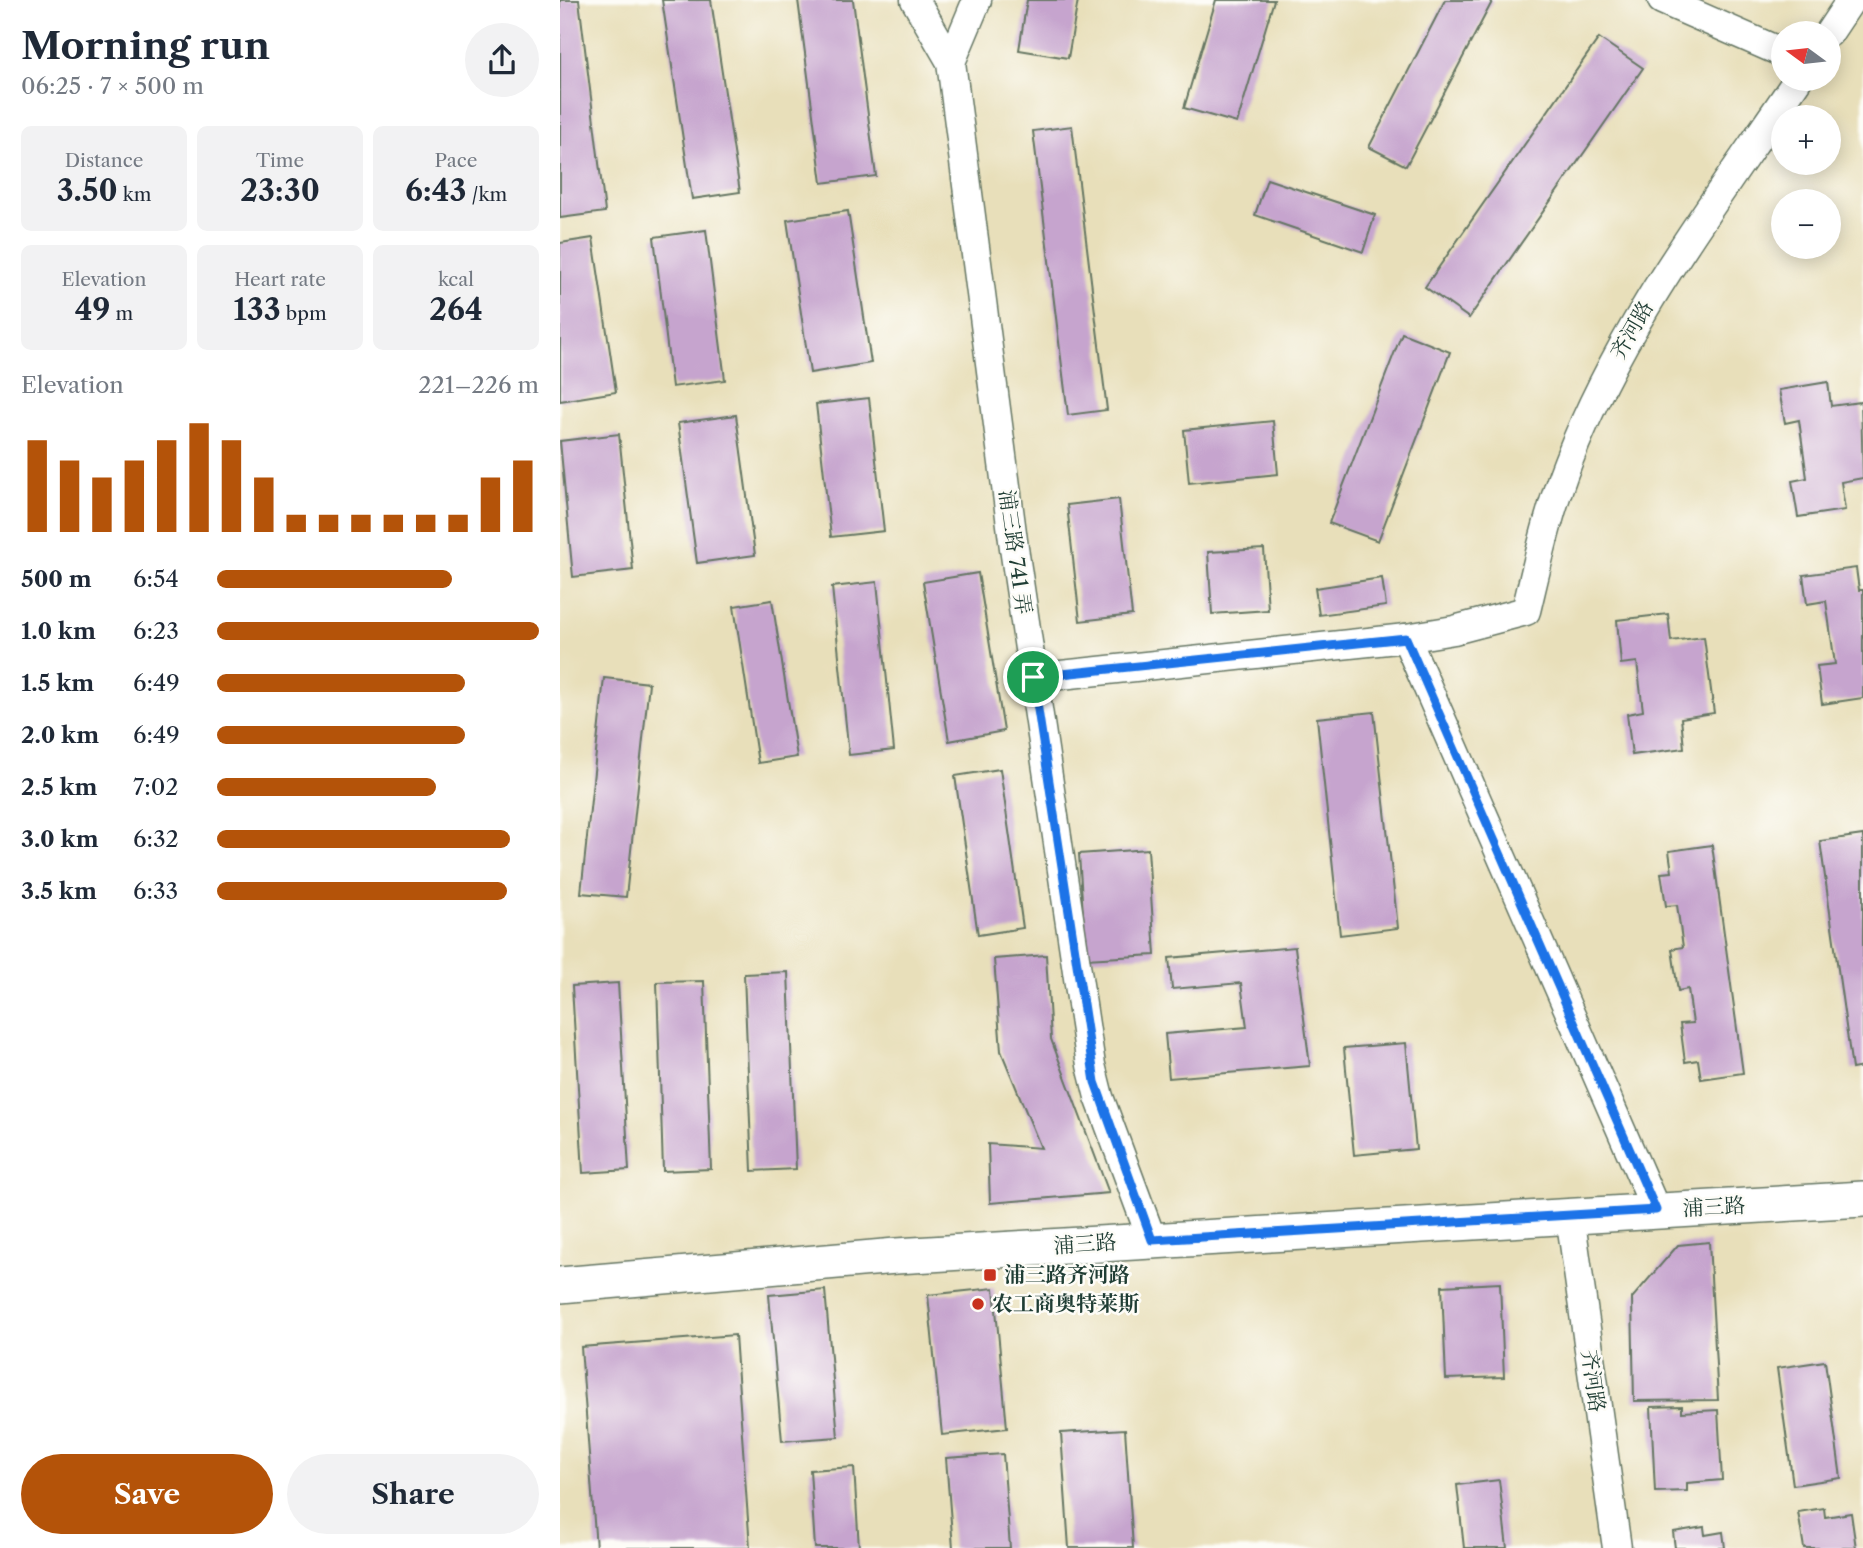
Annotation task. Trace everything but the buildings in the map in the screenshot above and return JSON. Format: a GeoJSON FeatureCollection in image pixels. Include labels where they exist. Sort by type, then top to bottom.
{"type":"FeatureCollection","features":[{"type":"Feature","properties":{"kind":"street"},"geometry":{"type":"LineString","coordinates":[[915,0],[951,62]]}},
{"type":"Feature","properties":{"kind":"street"},"geometry":{"type":"LineString","coordinates":[[951,62],[977,0]]}},
{"type":"Feature","properties":{"kind":"street"},"geometry":{"type":"LineString","coordinates":[[1662,0],[1771,48]]}},
{"type":"Feature","properties":{"kind":"street"},"geometry":{"type":"LineString","coordinates":[[1837,21],[1851,0]]}},
{"type":"Feature","properties":{"kind":"street","name":"浦三路 741 弄"},"geometry":{"type":"LineString","coordinates":[[951,62],[1033,677],[1095,1082],[1152,1240]]}},
{"type":"Feature","properties":{"kind":"street","name":"齐河路"},"geometry":{"type":"LineString","coordinates":[[1406,638],[1454,630],[1527,611],[1545,532],[1568,463],[1617,354],[1644,309],[1790,91]]}},
{"type":"Feature","properties":{"kind":"street"},"geometry":{"type":"LineString","coordinates":[[1033,677],[1406,638],[1656,1210]]}},
{"type":"Feature","properties":{"kind":"street","name":"浦三路"},"geometry":{"type":"LineString","coordinates":[[560,1285],[770,1265],[1863,1199]]}},
{"type":"Feature","properties":{"kind":"street","name":"齐河路"},"geometry":{"type":"LineString","coordinates":[[1570,1215],[1617,1548]]}},
{"type":"Feature","properties":{"kind":"place","name":"浦三路齐河路"},"geometry":{"type":"Point","coordinates":[990,1275]}},
{"type":"Feature","properties":{"kind":"place","name":"农工商奥特莱斯"},"geometry":{"type":"Point","coordinates":[978,1304]}},
{"type":"Feature","properties":{"kind":"route"},"geometry":{"type":"LineString","coordinates":[[1406,638],[1656,1210],[1152,1240],[1099,1097],[1091,1065],[1033,677],[1406,638]]}}]}
